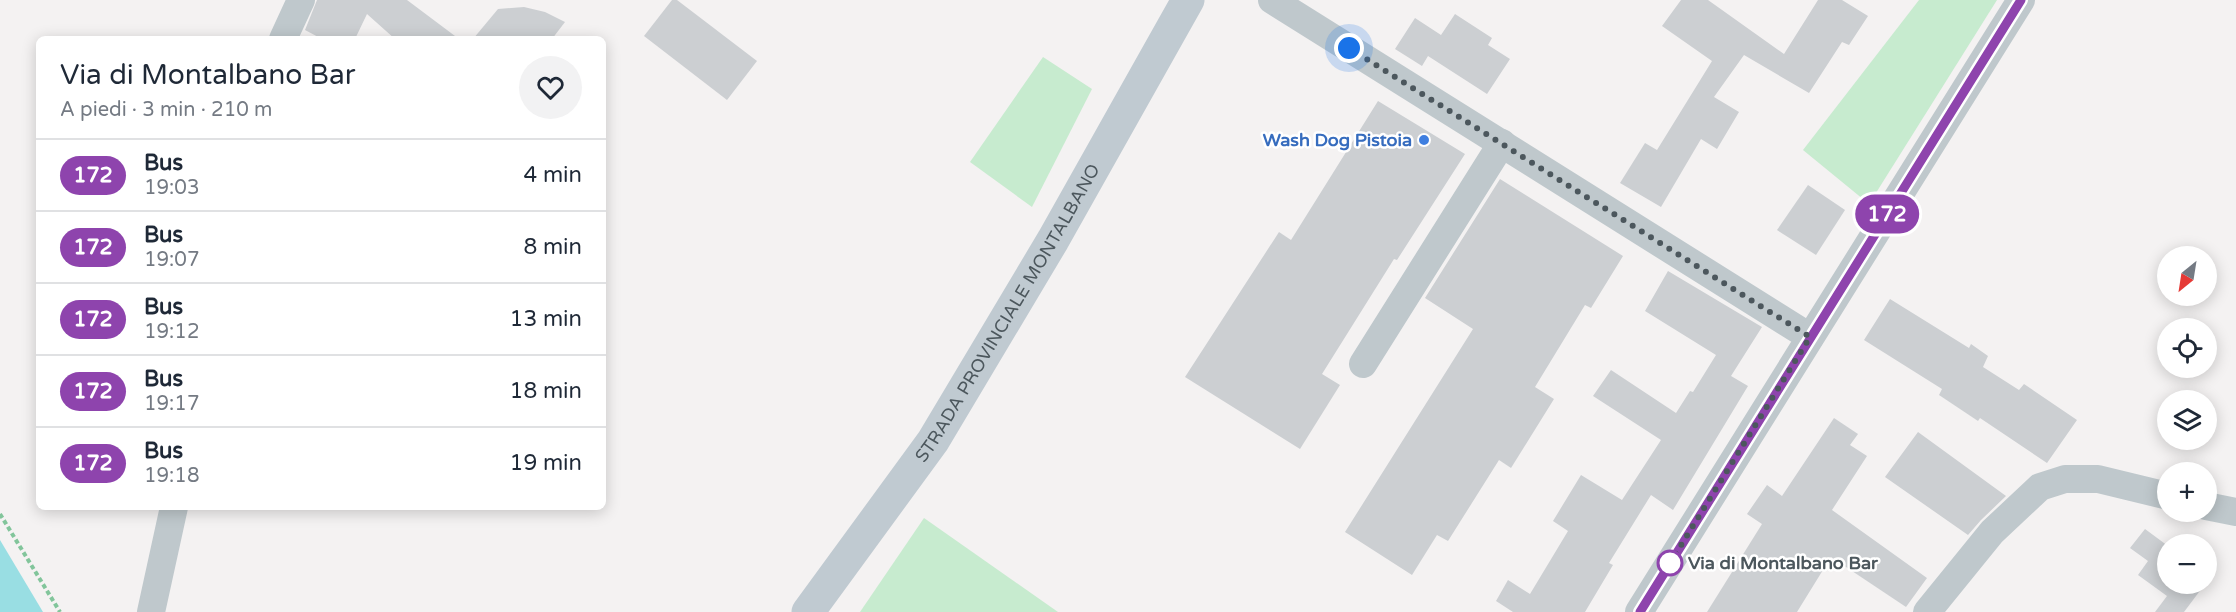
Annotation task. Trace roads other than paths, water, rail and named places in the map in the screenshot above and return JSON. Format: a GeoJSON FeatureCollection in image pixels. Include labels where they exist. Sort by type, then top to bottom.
{"type":"FeatureCollection","features":[{"type":"Feature","properties":{"kind":"main road","name":"STRADA PROVINCIALE MONTALBANO"},"geometry":{"type":"LineString","coordinates":[[808,612],[933,441],[1053,240],[1188,0]]}},
{"type":"Feature","properties":{"kind":"street"},"geometry":{"type":"LineString","coordinates":[[284,36],[301,0]]}},
{"type":"Feature","properties":{"kind":"street"},"geometry":{"type":"LineString","coordinates":[[1272,0],[1810,337]]}},
{"type":"Feature","properties":{"kind":"street"},"geometry":{"type":"LineString","coordinates":[[1640,612],[2021,0]]}},
{"type":"Feature","properties":{"kind":"street"},"geometry":{"type":"LineString","coordinates":[[1363,364],[1502,143]]}},
{"type":"Feature","properties":{"kind":"street"},"geometry":{"type":"LineString","coordinates":[[1926,612],[1992,532],[2040,486],[2065,479],[2098,479],[2157,493]]}},
{"type":"Feature","properties":{"kind":"street"},"geometry":{"type":"LineString","coordinates":[[2217,508],[2236,512]]}},
{"type":"Feature","properties":{"kind":"street"},"geometry":{"type":"LineString","coordinates":[[151,612],[173,510]]}},
{"type":"Feature","properties":{"kind":"water"},"geometry":{"type":"Polygon","coordinates":[[[0,540],[43,612],[0,612],[0,540]]]}},
{"type":"Feature","properties":{"kind":"place","name":"Wash Dog Pistoia"},"geometry":{"type":"Point","coordinates":[1424,140]}},
{"type":"Feature","properties":{"kind":"place","name":"Via di Montalbano Bar"},"geometry":{"type":"Point","coordinates":[1670,563]}}]}
